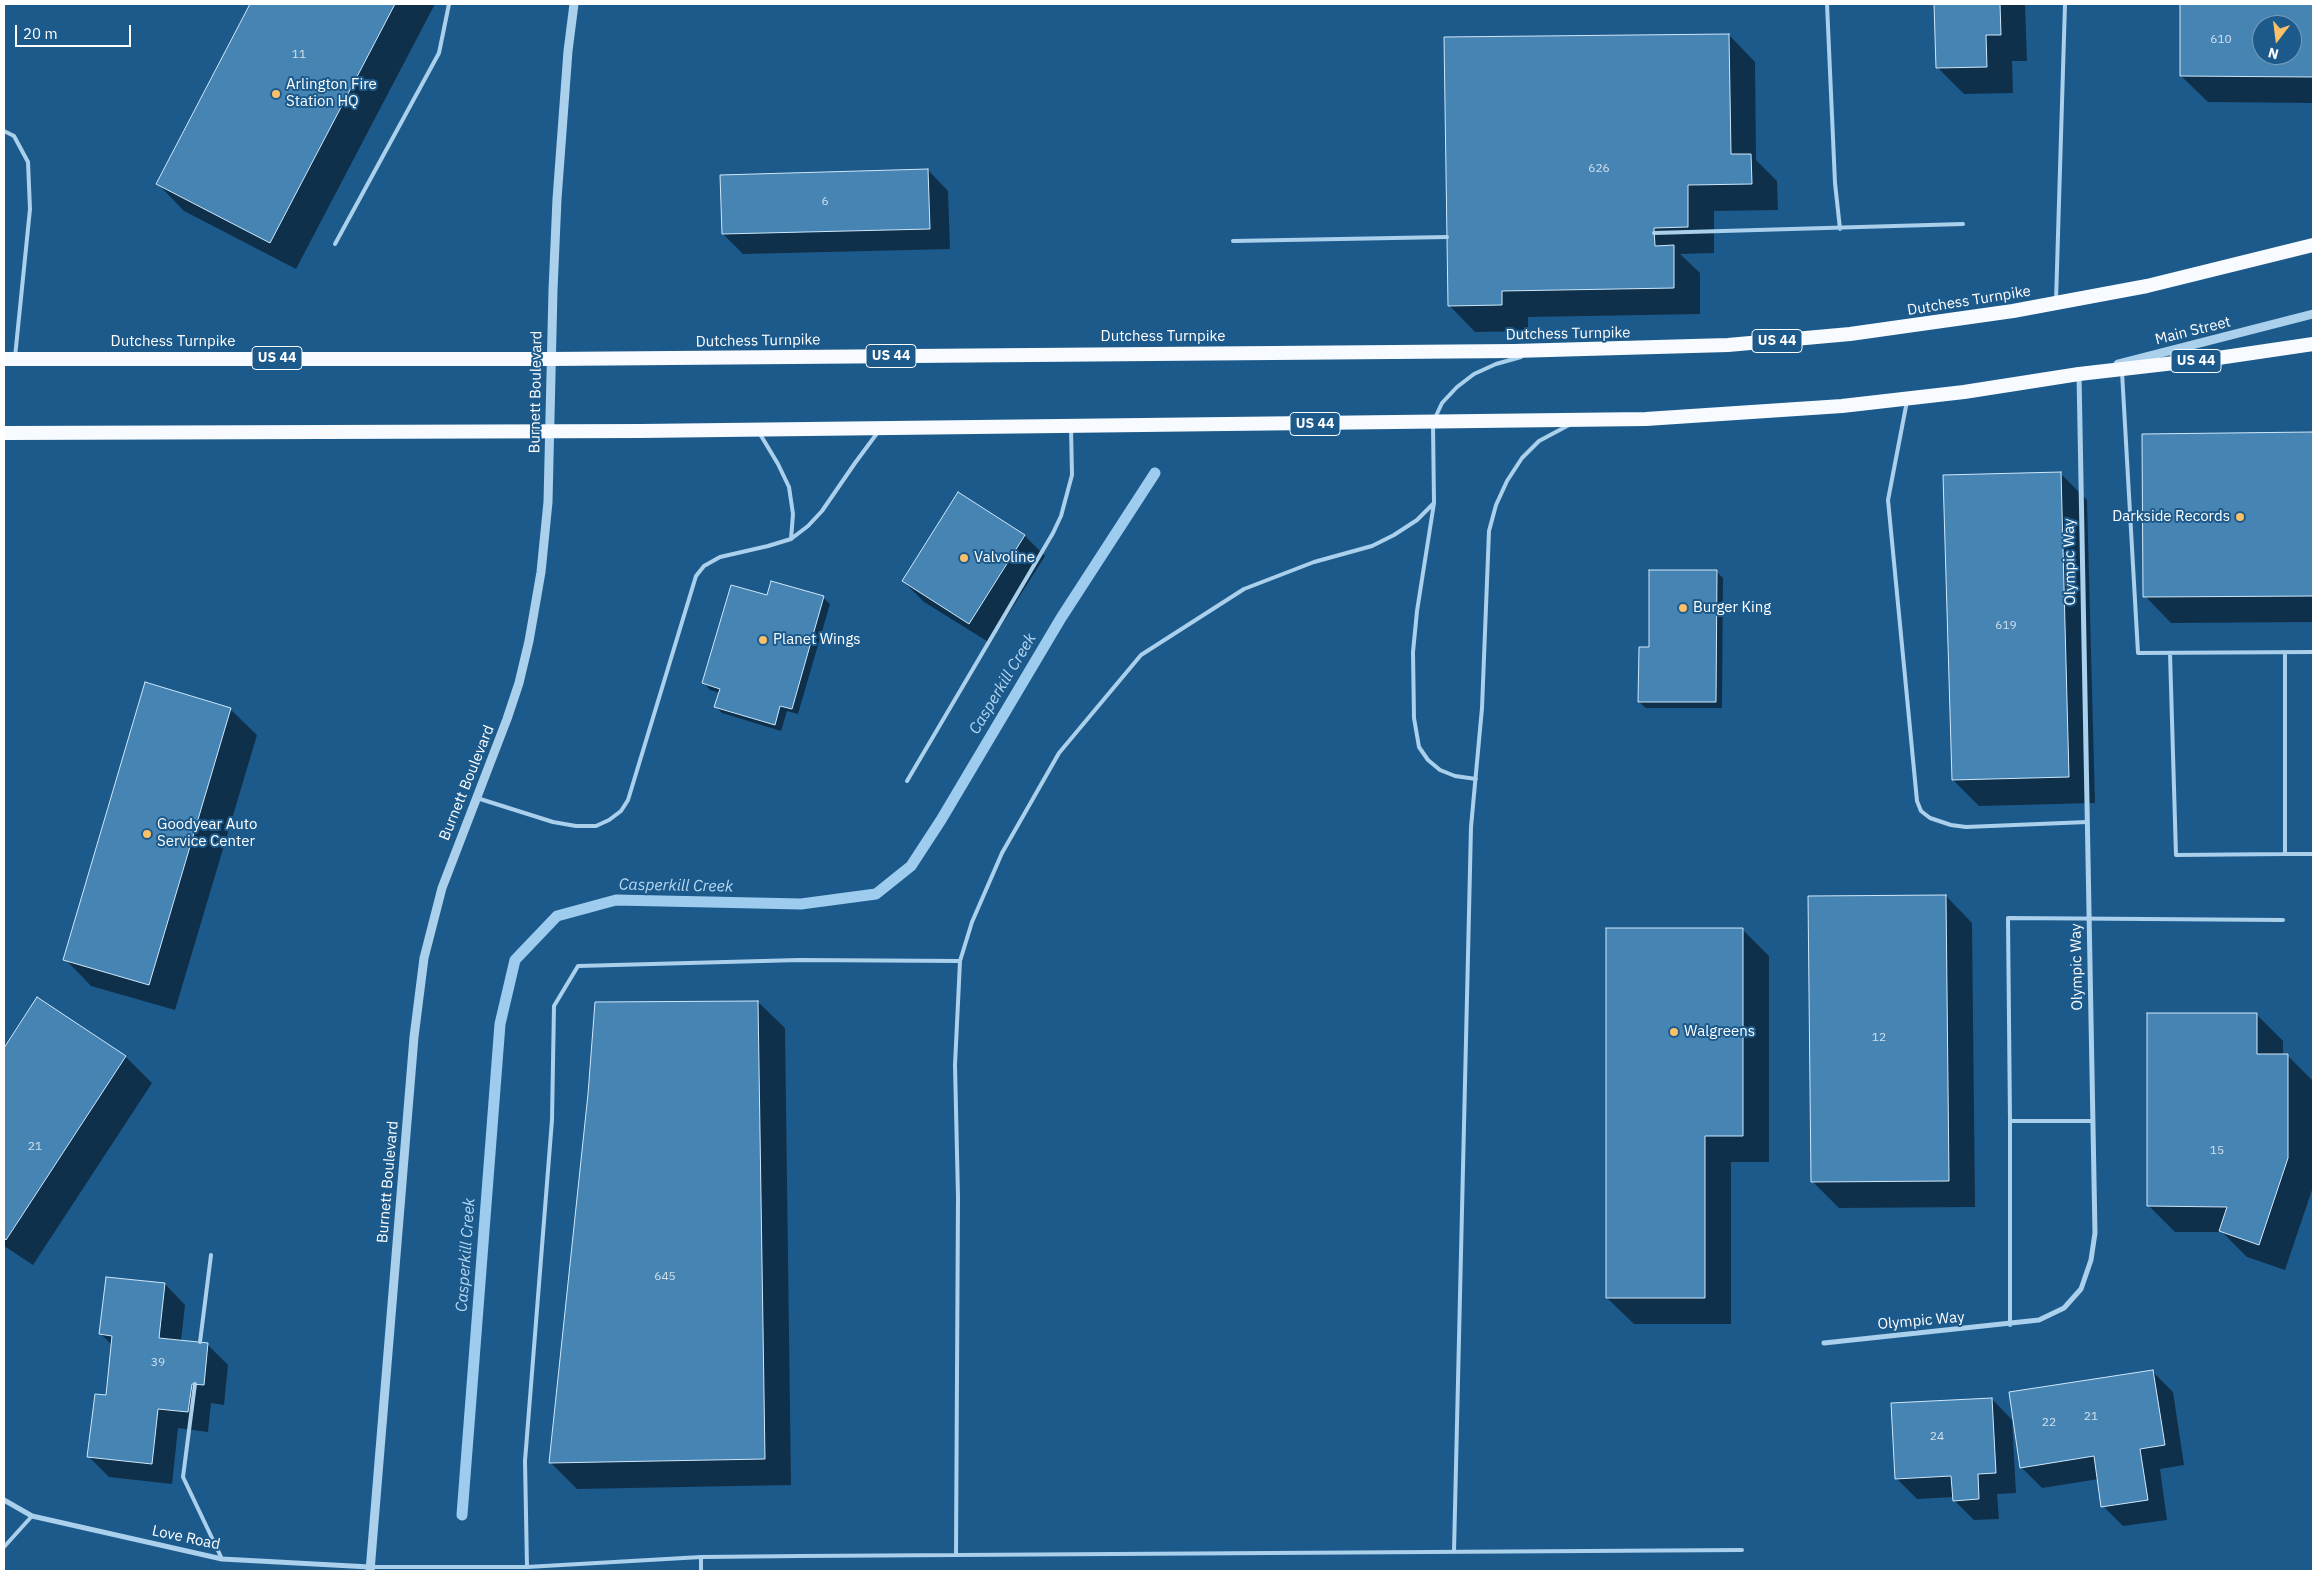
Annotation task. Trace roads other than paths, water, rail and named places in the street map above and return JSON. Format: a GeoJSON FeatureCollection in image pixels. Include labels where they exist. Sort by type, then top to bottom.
{"type":"FeatureCollection","features":[{"type":"Feature","properties":{"kind":"highway","name":"Dutchess Turnpike"},"geometry":{"type":"LineString","coordinates":[[9,359],[551,359],[1591,350],[1791,340],[1928,324],[2147,286],[2313,245]]}},
{"type":"Feature","properties":{"kind":"highway","name":"US 44"},"geometry":{"type":"LineString","coordinates":[[4,433],[549,432],[1582,420],[1756,413],[1907,399],[2022,384],[2078,374],[2313,344]]}},
{"type":"Feature","properties":{"kind":"street","name":"Burnett Boulevard"},"geometry":{"type":"LineString","coordinates":[[370,1569],[418,998],[424,958],[442,888],[508,719],[533,624],[545,537],[558,181],[568,51],[574,4]]}},
{"type":"Feature","properties":{"kind":"street","name":"Main Street"},"geometry":{"type":"LineString","coordinates":[[2078,374],[2313,314]]}},
{"type":"Feature","properties":{"kind":"street","name":"Olympic Way"},"geometry":{"type":"LineString","coordinates":[[1824,1343],[2010,1325],[2039,1320],[2064,1308],[2081,1289],[2091,1260],[2095,1233],[2078,374]]}},
{"type":"Feature","properties":{"kind":"street","name":"Love Road"},"geometry":{"type":"LineString","coordinates":[[4,1500],[32,1516],[222,1559],[370,1569]]}},
{"type":"Feature","properties":{"kind":"lane"},"geometry":{"type":"LineString","coordinates":[[335,244],[438,53],[449,4]]}},
{"type":"Feature","properties":{"kind":"lane"},"geometry":{"type":"LineString","coordinates":[[1827,4],[1835,183],[1840,229]]}},
{"type":"Feature","properties":{"kind":"lane"},"geometry":{"type":"LineString","coordinates":[[2056,303],[2065,4]]}},
{"type":"Feature","properties":{"kind":"lane"},"geometry":{"type":"LineString","coordinates":[[4,130],[14,136],[28,162],[30,209],[9,359]]}},
{"type":"Feature","properties":{"kind":"lane"},"geometry":{"type":"LineString","coordinates":[[1654,233],[1963,224]]}},
{"type":"Feature","properties":{"kind":"lane"},"geometry":{"type":"LineString","coordinates":[[1233,241],[1447,237]]}},
{"type":"Feature","properties":{"kind":"lane"},"geometry":{"type":"LineString","coordinates":[[1476,779],[1454,776],[1440,770],[1428,760],[1419,747],[1416,732],[1413,652],[1417,611],[1434,503],[1433,422],[1442,403],[1457,387],[1474,374],[1496,364],[1520,357],[1591,350]]}},
{"type":"Feature","properties":{"kind":"lane"},"geometry":{"type":"LineString","coordinates":[[2122,369],[2138,653],[2313,652]]}},
{"type":"Feature","properties":{"kind":"lane"},"geometry":{"type":"LineString","coordinates":[[1907,399],[1888,500],[1917,802],[1922,811],[1930,818],[1951,825],[1966,827],[2087,822]]}},
{"type":"Feature","properties":{"kind":"lane"},"geometry":{"type":"LineString","coordinates":[[1454,1551],[1471,827],[1484,656],[1488,531],[1496,504],[1507,481],[1522,458],[1539,441],[1560,428],[1582,420]]}},
{"type":"Feature","properties":{"kind":"lane"},"geometry":{"type":"LineString","coordinates":[[907,781],[1053,533],[1061,516],[1072,475],[1071,426]]}},
{"type":"Feature","properties":{"kind":"lane"},"geometry":{"type":"LineString","coordinates":[[477,798],[553,822],[576,826],[596,826],[609,820],[621,811],[628,800],[696,576],[704,566],[720,557],[768,546],[791,538],[822,512],[855,463],[882,428]]}},
{"type":"Feature","properties":{"kind":"lane"},"geometry":{"type":"LineString","coordinates":[[758,430],[789,487],[793,514],[791,538]]}},
{"type":"Feature","properties":{"kind":"lane"},"geometry":{"type":"LineString","coordinates":[[956,1554],[958,1197],[955,1065],[960,961],[972,922],[1002,853],[1059,753],[1140,655],[1244,589],[1314,562],[1372,546],[1394,536],[1417,520],[1434,503]]}},
{"type":"Feature","properties":{"kind":"lane"},"geometry":{"type":"LineString","coordinates":[[2170,653],[2176,855],[2313,854]]}},
{"type":"Feature","properties":{"kind":"lane"},"geometry":{"type":"LineString","coordinates":[[2285,653],[2285,854]]}},
{"type":"Feature","properties":{"kind":"lane"},"geometry":{"type":"LineString","coordinates":[[2010,1325],[2008,918],[2282,920]]}},
{"type":"Feature","properties":{"kind":"lane"},"geometry":{"type":"LineString","coordinates":[[527,1567],[524,1462],[552,1120],[554,1006],[578,966],[799,960],[960,961]]}},
{"type":"Feature","properties":{"kind":"lane"},"geometry":{"type":"LineString","coordinates":[[2010,1121],[2092,1121]]}},
{"type":"Feature","properties":{"kind":"lane"},"geometry":{"type":"LineString","coordinates":[[200,1342],[211,1255]]}},
{"type":"Feature","properties":{"kind":"lane"},"geometry":{"type":"LineString","coordinates":[[195,1384],[183,1477],[222,1559]]}},
{"type":"Feature","properties":{"kind":"lane"},"geometry":{"type":"LineString","coordinates":[[4,1547],[32,1516]]}},
{"type":"Feature","properties":{"kind":"lane"},"geometry":{"type":"LineString","coordinates":[[370,1569],[527,1567],[701,1557],[1742,1550]]}},
{"type":"Feature","properties":{"kind":"lane"},"geometry":{"type":"LineString","coordinates":[[701,1557],[701,1571]]}},
{"type":"Feature","properties":{"kind":"waterway","name":"Casperkill Creek"},"geometry":{"type":"LineString","coordinates":[[462,1515],[500,1024],[515,960],[557,916],[616,900],[801,904],[876,894],[911,866],[941,820],[1061,618],[1155,473]]}},
{"type":"Feature","properties":{"kind":"place","name":"Arlington Fire Station HQ"},"geometry":{"type":"Point","coordinates":[276,94]}},
{"type":"Feature","properties":{"kind":"place","name":"Darkside Records"},"geometry":{"type":"Point","coordinates":[2240,517]}},
{"type":"Feature","properties":{"kind":"place","name":"Valvoline"},"geometry":{"type":"Point","coordinates":[964,558]}},
{"type":"Feature","properties":{"kind":"place","name":"Burger King"},"geometry":{"type":"Point","coordinates":[1683,608]}},
{"type":"Feature","properties":{"kind":"place","name":"Planet Wings"},"geometry":{"type":"Point","coordinates":[763,640]}},
{"type":"Feature","properties":{"kind":"place","name":"Goodyear Auto Service Center"},"geometry":{"type":"Point","coordinates":[147,834]}},
{"type":"Feature","properties":{"kind":"place","name":"Walgreens"},"geometry":{"type":"Point","coordinates":[1674,1032]}}]}
